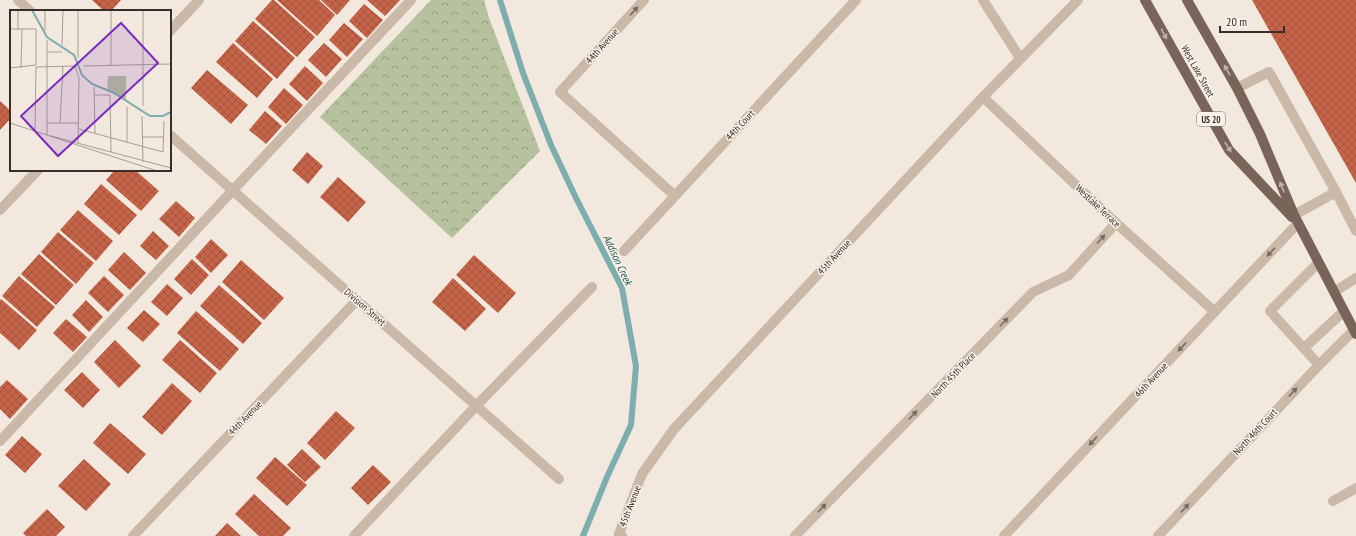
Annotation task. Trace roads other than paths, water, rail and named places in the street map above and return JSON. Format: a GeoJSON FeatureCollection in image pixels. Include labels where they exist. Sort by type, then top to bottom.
{"type":"FeatureCollection","features":[{"type":"Feature","properties":{"kind":"main road","name":"West Lake Street"},"geometry":{"type":"LineString","coordinates":[[1145,0],[1229,150],[1296,219]]}},
{"type":"Feature","properties":{"kind":"main road","name":"West Lake Street"},"geometry":{"type":"LineString","coordinates":[[1187,0],[1237,88],[1260,134],[1296,219],[1355,332]]}},
{"type":"Feature","properties":{"kind":"street"},"geometry":{"type":"LineString","coordinates":[[18,0],[29,10]]}},
{"type":"Feature","properties":{"kind":"street"},"geometry":{"type":"LineString","coordinates":[[171,30],[199,0]]}},
{"type":"Feature","properties":{"kind":"street"},"geometry":{"type":"LineString","coordinates":[[0,442],[411,0]]}},
{"type":"Feature","properties":{"kind":"street","name":"44th Avenue"},"geometry":{"type":"LineString","coordinates":[[644,0],[560,92],[674,196]]}},
{"type":"Feature","properties":{"kind":"street","name":"44th Court"},"geometry":{"type":"LineString","coordinates":[[624,251],[856,0]]}},
{"type":"Feature","properties":{"kind":"street"},"geometry":{"type":"LineString","coordinates":[[983,0],[1020,58]]}},
{"type":"Feature","properties":{"kind":"street","name":"45th Avenue"},"geometry":{"type":"LineString","coordinates":[[621,535],[642,474],[674,429],[983,97],[1078,0]]}},
{"type":"Feature","properties":{"kind":"street"},"geometry":{"type":"LineString","coordinates":[[1237,88],[1270,72],[1356,231]]}},
{"type":"Feature","properties":{"kind":"street","name":"Westlake Terrace"},"geometry":{"type":"LineString","coordinates":[[983,97],[1116,223],[1214,312]]}},
{"type":"Feature","properties":{"kind":"street","name":"Division Street"},"geometry":{"type":"LineString","coordinates":[[171,136],[559,479]]}},
{"type":"Feature","properties":{"kind":"street"},"geometry":{"type":"LineString","coordinates":[[0,210],[37,171]]}},
{"type":"Feature","properties":{"kind":"street","name":"46th Avenue"},"geometry":{"type":"LineString","coordinates":[[1004,536],[1214,312],[1296,219],[1336,192]]}},
{"type":"Feature","properties":{"kind":"street","name":"North 45th Place"},"geometry":{"type":"LineString","coordinates":[[795,536],[1033,292],[1069,276],[1116,223]]}},
{"type":"Feature","properties":{"kind":"street"},"geometry":{"type":"LineString","coordinates":[[1318,263],[1270,311],[1319,365]]}},
{"type":"Feature","properties":{"kind":"street"},"geometry":{"type":"LineString","coordinates":[[1334,292],[1356,278]]}},
{"type":"Feature","properties":{"kind":"street"},"geometry":{"type":"LineString","coordinates":[[354,536],[476,406],[592,287]]}},
{"type":"Feature","properties":{"kind":"street","name":"44th Avenue"},"geometry":{"type":"LineString","coordinates":[[133,536],[357,300]]}},
{"type":"Feature","properties":{"kind":"street"},"geometry":{"type":"LineString","coordinates":[[1304,348],[1344,311]]}},
{"type":"Feature","properties":{"kind":"street","name":"North 46th Court"},"geometry":{"type":"LineString","coordinates":[[1158,536],[1319,365],[1355,332]]}},
{"type":"Feature","properties":{"kind":"street"},"geometry":{"type":"LineString","coordinates":[[1333,501],[1356,488]]}},
{"type":"Feature","properties":{"kind":"waterway","name":"Addison Creek"},"geometry":{"type":"LineString","coordinates":[[500,0],[523,73],[551,145],[622,288],[636,366],[631,425],[607,477],[583,536]]}}]}
